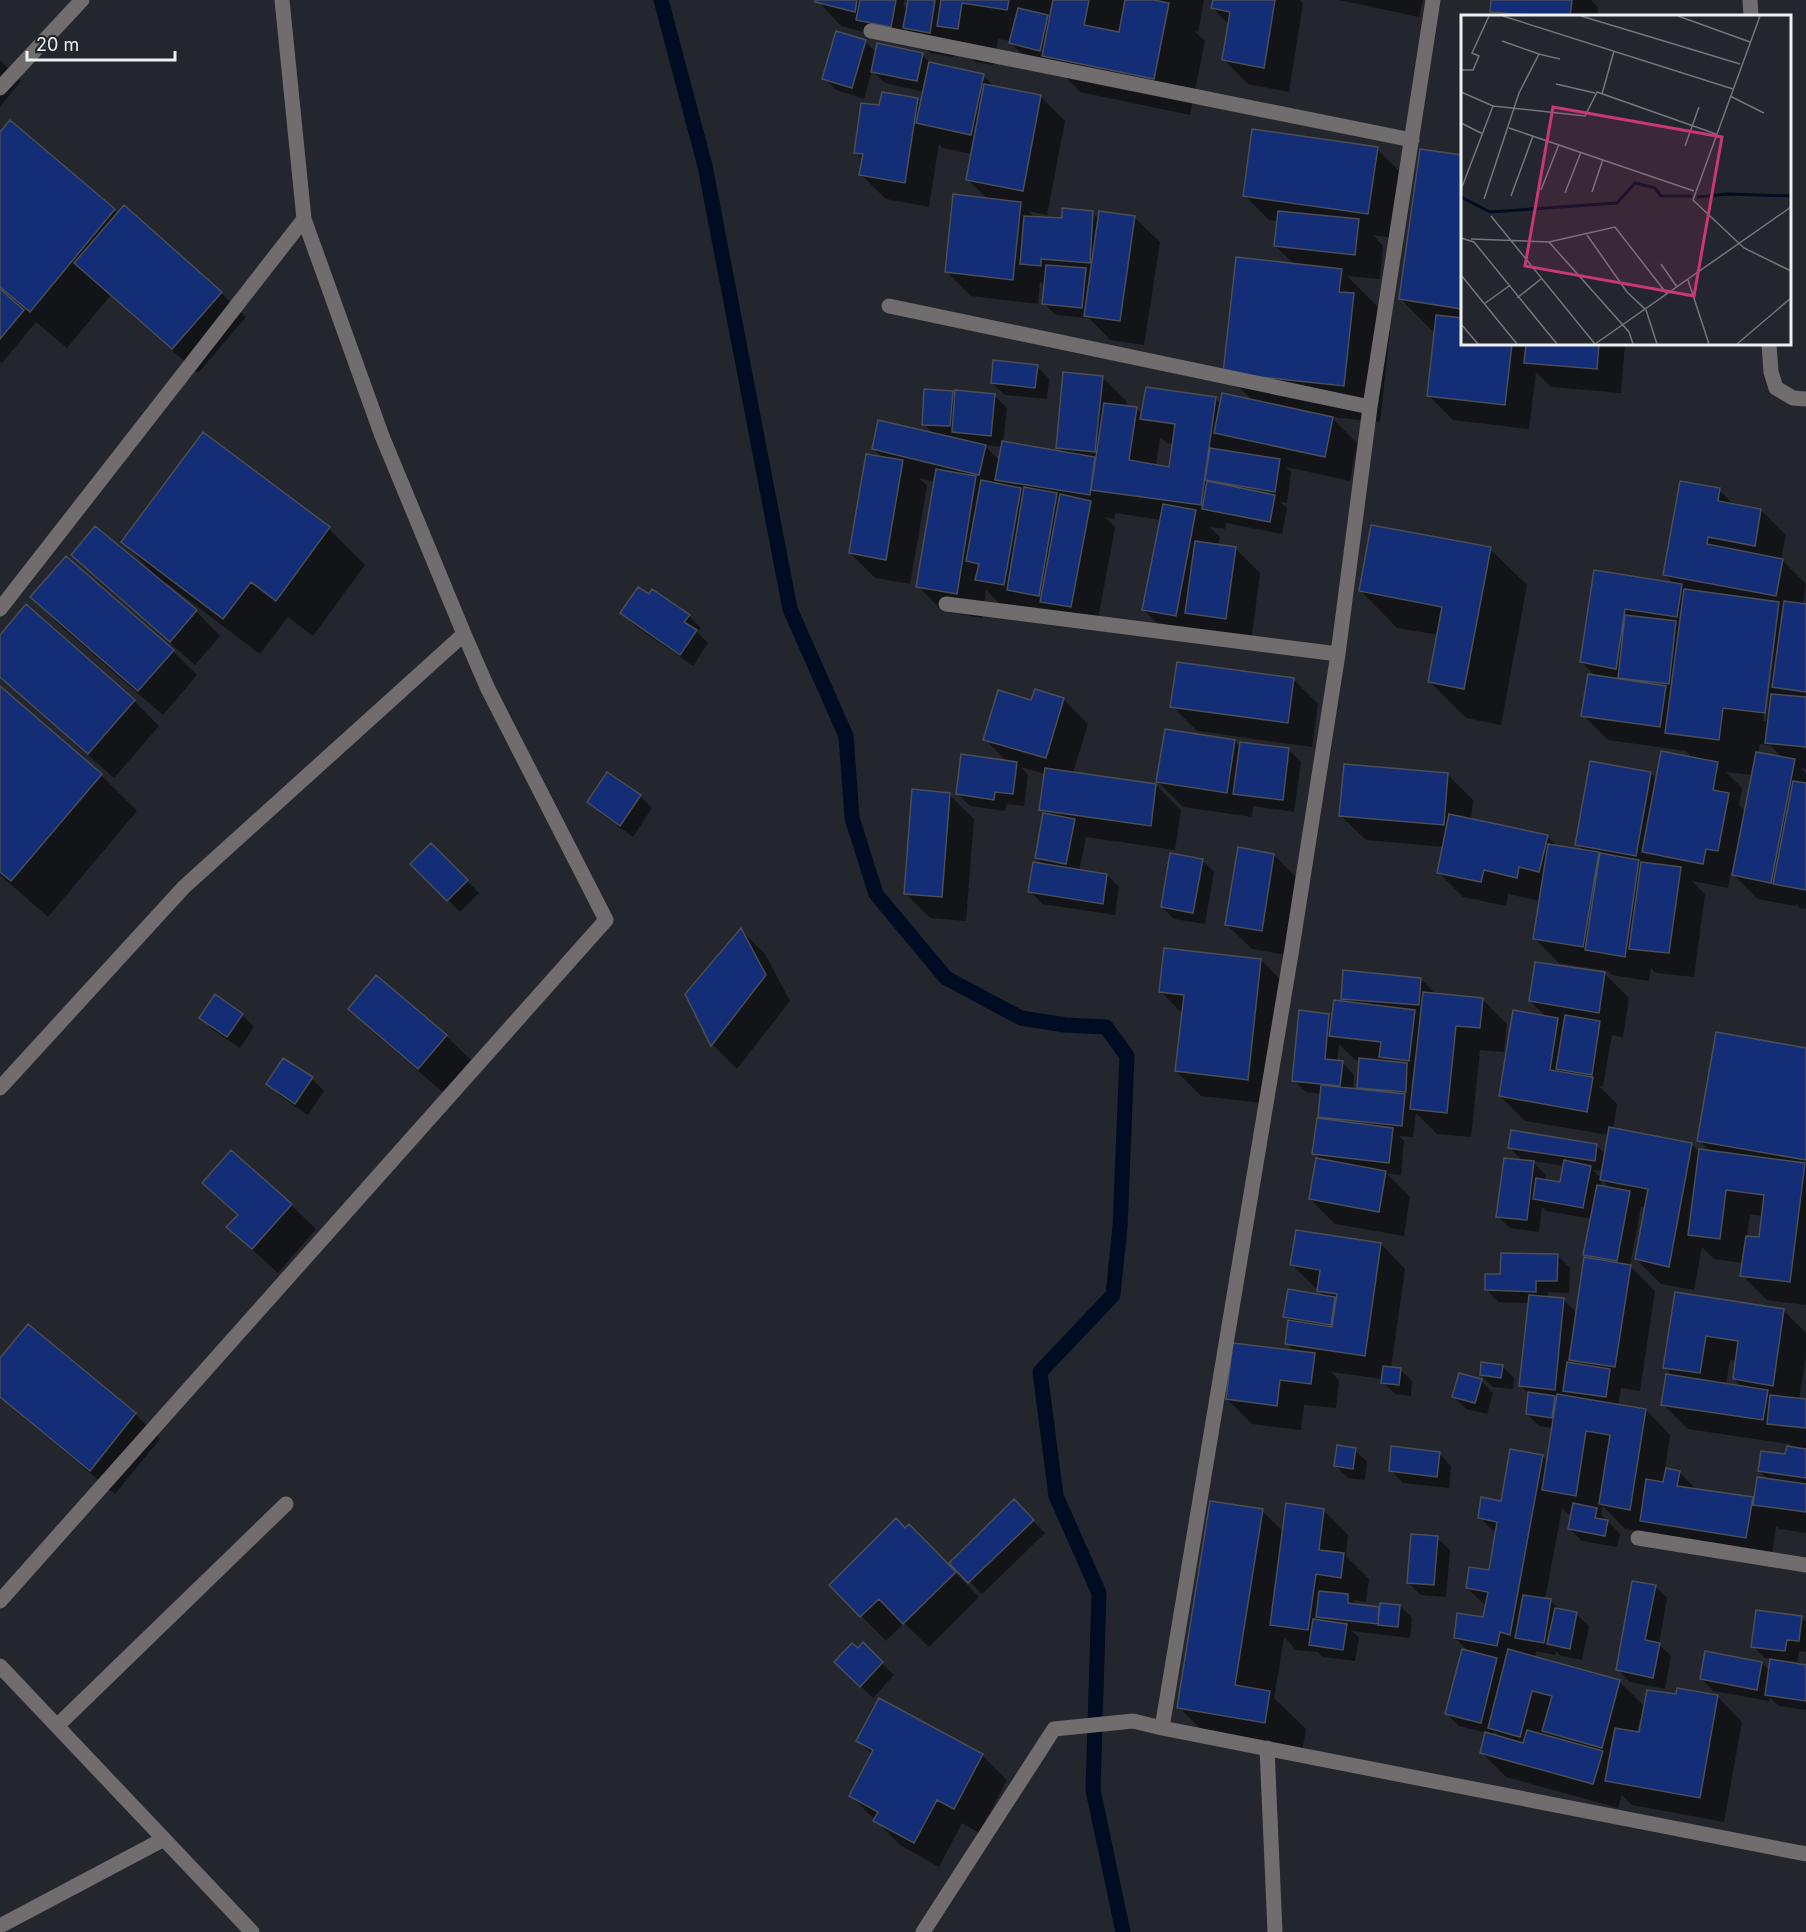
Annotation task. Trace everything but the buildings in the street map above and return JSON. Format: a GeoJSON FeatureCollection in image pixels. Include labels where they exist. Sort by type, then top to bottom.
{"type":"FeatureCollection","features":[{"type":"Feature","properties":{"kind":"street"},"geometry":{"type":"LineString","coordinates":[[0,88],[82,0]]}},
{"type":"Feature","properties":{"kind":"street"},"geometry":{"type":"LineString","coordinates":[[0,1600],[606,920],[488,689],[464,634],[382,436],[304,219],[282,0]]}},
{"type":"Feature","properties":{"kind":"street"},"geometry":{"type":"LineString","coordinates":[[1162,1728],[1294,937],[1338,654],[1371,407],[1432,0]]}},
{"type":"Feature","properties":{"kind":"street"},"geometry":{"type":"LineString","coordinates":[[871,31],[1412,140]]}},
{"type":"Feature","properties":{"kind":"street"},"geometry":{"type":"LineString","coordinates":[[0,609],[304,219]]}},
{"type":"Feature","properties":{"kind":"street"},"geometry":{"type":"LineString","coordinates":[[889,306],[1371,407]]}},
{"type":"Feature","properties":{"kind":"street"},"geometry":{"type":"LineString","coordinates":[[1769,345],[1771,372],[1776,388],[1793,398],[1806,399]]}},
{"type":"Feature","properties":{"kind":"street"},"geometry":{"type":"LineString","coordinates":[[946,604],[1338,654]]}},
{"type":"Feature","properties":{"kind":"street"},"geometry":{"type":"LineString","coordinates":[[0,1088],[184,887],[464,634]]}},
{"type":"Feature","properties":{"kind":"street"},"geometry":{"type":"LineString","coordinates":[[57,1726],[286,1504]]}},
{"type":"Feature","properties":{"kind":"street"},"geometry":{"type":"LineString","coordinates":[[1638,1538],[1806,1565]]}},
{"type":"Feature","properties":{"kind":"street"},"geometry":{"type":"LineString","coordinates":[[0,1666],[252,1932]]}},
{"type":"Feature","properties":{"kind":"street"},"geometry":{"type":"LineString","coordinates":[[924,1932],[1054,1730],[1133,1721],[1806,1854]]}},
{"type":"Feature","properties":{"kind":"street"},"geometry":{"type":"LineString","coordinates":[[1267,1748],[1275,1932]]}},
{"type":"Feature","properties":{"kind":"street"},"geometry":{"type":"LineString","coordinates":[[0,1926],[164,1839]]}},
{"type":"Feature","properties":{"kind":"waterway"},"geometry":{"type":"LineString","coordinates":[[661,0],[705,166],[790,609],[846,736],[852,818],[876,894],[946,978],[1021,1018],[1065,1025],[1106,1027],[1127,1056],[1120,1227],[1113,1295],[1040,1372],[1056,1496],[1099,1593],[1093,1790],[1123,1932]]}}]}
